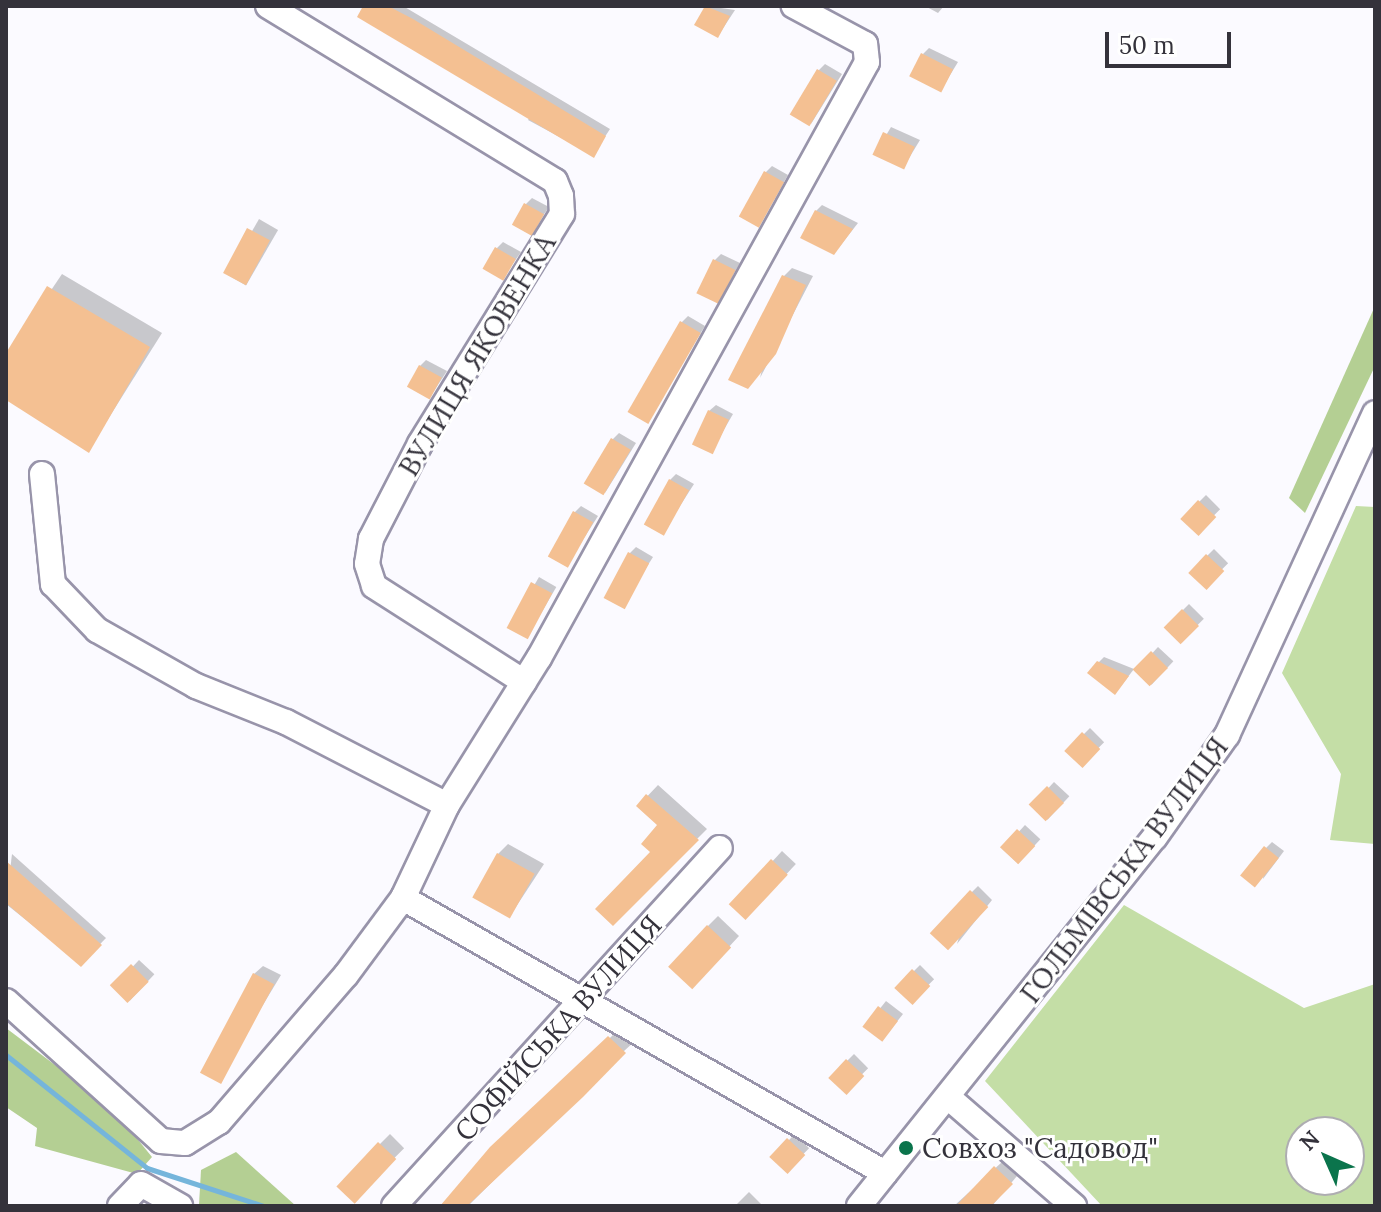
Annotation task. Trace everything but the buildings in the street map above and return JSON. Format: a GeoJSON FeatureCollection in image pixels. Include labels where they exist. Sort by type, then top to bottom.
{"type":"FeatureCollection","features":[{"type":"Feature","properties":{"kind":"street","name":"ВУЛИЦЯ ЯКОВЕНКА"},"geometry":{"type":"LineString","coordinates":[[268,6],[555,181],[561,196],[562,214],[420,444],[371,539],[367,564],[374,586],[524,682]]}},
{"type":"Feature","properties":{"kind":"street"},"geometry":{"type":"LineString","coordinates":[[6,1001],[161,1141],[185,1143],[219,1122],[403,898],[447,805],[524,682],[867,62],[865,44],[794,6]]}},
{"type":"Feature","properties":{"kind":"street","name":"ГОЛЬМІВСЬКА ВУЛИЦЯ"},"geometry":{"type":"LineString","coordinates":[[859,1206],[948,1097],[1227,735],[1375,413]]}},
{"type":"Feature","properties":{"kind":"street"},"geometry":{"type":"LineString","coordinates":[[42,474],[53,584],[97,630],[196,686],[286,722],[447,805]]}},
{"type":"Feature","properties":{"kind":"street","name":"СОФІЙСЬКА ВУЛИЦЯ"},"geometry":{"type":"LineString","coordinates":[[394,1206],[585,1001],[720,848]]}},
{"type":"Feature","properties":{"kind":"street"},"geometry":{"type":"LineString","coordinates":[[403,898],[885,1173]]}},
{"type":"Feature","properties":{"kind":"street"},"geometry":{"type":"LineString","coordinates":[[948,1097],[1074,1206]]}},
{"type":"Feature","properties":{"kind":"street"},"geometry":{"type":"LineString","coordinates":[[120,1206],[141,1184],[180,1206]]}},
{"type":"Feature","properties":{"kind":"green space"},"geometry":{"type":"Polygon","coordinates":[[[1375,306],[1375,366],[1305,513],[1289,498],[1375,306]]]}},
{"type":"Feature","properties":{"kind":"green space"},"geometry":{"type":"Polygon","coordinates":[[[1356,506],[1375,507],[1375,844],[1330,840],[1341,774],[1282,673],[1356,506]]]}},
{"type":"Feature","properties":{"kind":"green space"},"geometry":{"type":"Polygon","coordinates":[[[1124,905],[1304,1008],[1375,984],[1375,1206],[1102,1206],[985,1081],[1124,905]]]}},
{"type":"Feature","properties":{"kind":"green space"},"geometry":{"type":"Polygon","coordinates":[[[6,1028],[112,1108],[152,1157],[137,1174],[35,1146],[37,1128],[6,1107],[6,1028]]]}},
{"type":"Feature","properties":{"kind":"green space"},"geometry":{"type":"Polygon","coordinates":[[[236,1152],[296,1206],[199,1205],[201,1170],[236,1152]]]}},
{"type":"Feature","properties":{"kind":"waterway"},"geometry":{"type":"LineString","coordinates":[[6,1055],[147,1168],[264,1206]]}},
{"type":"Feature","properties":{"kind":"place","name":"Совхоз \"Садовод\""},"geometry":{"type":"Point","coordinates":[906,1148]}}]}
